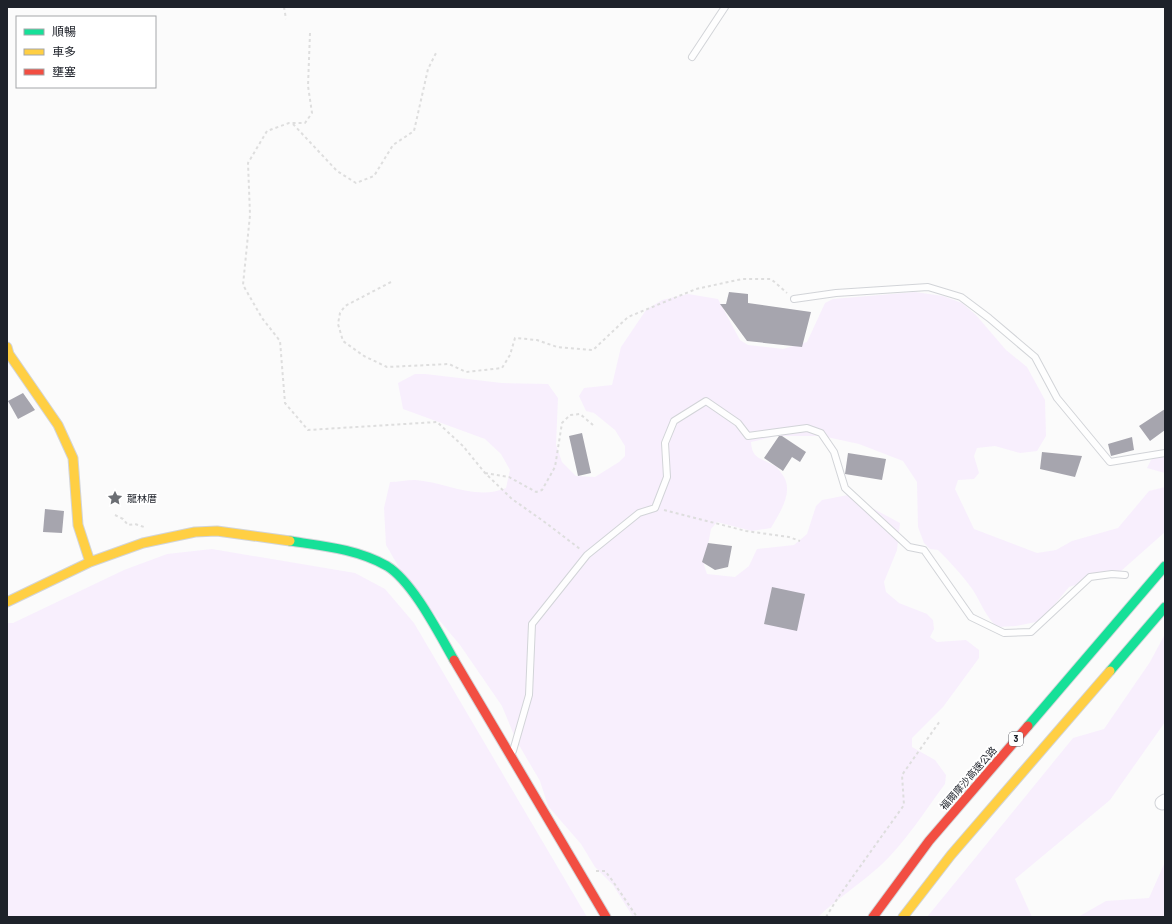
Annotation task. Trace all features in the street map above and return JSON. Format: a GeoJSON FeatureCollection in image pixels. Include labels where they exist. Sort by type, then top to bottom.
{"type":"FeatureCollection","features":[{"type":"Feature","properties":{"kind":"main road"},"geometry":{"type":"LineString","coordinates":[[7,347],[9,354],[58,425],[73,458],[78,525],[90,562]]}},
{"type":"Feature","properties":{"kind":"main road"},"geometry":{"type":"LineString","coordinates":[[7,602],[90,562],[143,543],[195,532],[217,531],[342,549],[365,556],[388,567],[404,582],[420,602],[606,917]]}},
{"type":"Feature","properties":{"kind":"main road","name":"福爾摩沙高速公路"},"geometry":{"type":"LineString","coordinates":[[872,917],[929,841],[1165,566]]}},
{"type":"Feature","properties":{"kind":"main road"},"geometry":{"type":"LineString","coordinates":[[903,917],[952,855],[1165,607]]}},
{"type":"Feature","properties":{"kind":"lane"},"geometry":{"type":"LineString","coordinates":[[692,57],[725,7]]}},
{"type":"Feature","properties":{"kind":"lane"},"geometry":{"type":"LineString","coordinates":[[794,300],[836,293],[928,287],[961,297],[1035,357],[1057,398],[1110,462],[1165,453]]}},
{"type":"Feature","properties":{"kind":"lane"},"geometry":{"type":"LineString","coordinates":[[511,756],[529,695],[532,624],[587,555],[639,513],[655,508],[667,477],[665,443],[674,421],[706,401],[738,423],[748,436],[808,428],[821,433],[834,452],[845,488],[909,547],[924,550],[971,617],[1004,633],[1031,632],[1090,577],[1112,574],[1125,575]]}},
{"type":"Feature","properties":{"kind":"path"},"geometry":{"type":"LineString","coordinates":[[284,7],[286,19]]}},
{"type":"Feature","properties":{"kind":"path"},"geometry":{"type":"LineString","coordinates":[[310,33],[308,86],[312,113],[305,123],[288,123],[267,131],[248,163],[250,215],[243,285],[262,318],[280,341],[285,403],[308,430],[437,422],[463,446],[485,473],[512,499],[546,522],[587,555]]}},
{"type":"Feature","properties":{"kind":"path"},"geometry":{"type":"LineString","coordinates":[[293,123],[337,171],[356,183],[374,176],[393,145],[414,131],[428,68],[436,53]]}},
{"type":"Feature","properties":{"kind":"path"},"geometry":{"type":"LineString","coordinates":[[391,282],[345,306],[340,313],[338,324],[343,341],[364,356],[387,367],[449,364],[466,372],[502,368],[510,355],[515,338],[537,340],[558,347],[593,350],[628,317],[696,289],[742,279],[771,279],[794,300]]}},
{"type":"Feature","properties":{"kind":"path"},"geometry":{"type":"LineString","coordinates":[[485,473],[509,477],[536,492],[542,490],[555,467],[562,423],[570,415],[580,414],[593,425]]}},
{"type":"Feature","properties":{"kind":"path"},"geometry":{"type":"LineString","coordinates":[[655,508],[746,531],[788,537],[800,541]]}},
{"type":"Feature","properties":{"kind":"path"},"geometry":{"type":"LineString","coordinates":[[826,917],[839,896],[904,805],[902,776],[940,721]]}},
{"type":"Feature","properties":{"kind":"path"},"geometry":{"type":"LineString","coordinates":[[578,870],[604,871],[638,917]]}},
{"type":"Feature","properties":{"kind":"shaded area"},"geometry":{"type":"Polygon","coordinates":[[[915,292],[943,296],[962,303],[976,315],[1006,350],[1027,367],[1045,400],[1046,436],[1037,451],[1020,453],[995,446],[977,448],[974,456],[979,473],[974,479],[958,480],[955,489],[974,529],[1037,553],[1056,550],[1072,541],[1118,528],[1149,491],[1165,487],[1165,532],[1121,571],[1069,587],[1041,621],[1016,626],[997,627],[990,619],[973,590],[961,574],[938,550],[930,549],[924,543],[918,527],[917,482],[903,461],[859,444],[822,436],[776,436],[751,442],[755,455],[776,466],[782,474],[786,481],[787,487],[785,501],[771,528],[752,531],[717,522],[711,529],[704,565],[707,574],[735,577],[749,566],[757,549],[794,545],[807,534],[816,506],[822,500],[848,495],[900,523],[897,550],[884,582],[886,592],[899,603],[927,614],[933,620],[934,629],[930,637],[937,642],[966,640],[979,650],[979,658],[943,707],[912,738],[912,747],[935,760],[946,775],[945,784],[914,827],[889,857],[872,873],[818,917],[633,917],[613,885],[595,867],[581,844],[548,806],[540,781],[516,740],[502,706],[460,645],[408,583],[386,545],[384,508],[390,482],[415,480],[426,481],[460,490],[483,493],[506,488],[510,470],[501,454],[485,439],[403,409],[398,383],[415,374],[425,374],[502,383],[548,384],[558,398],[556,445],[562,462],[576,476],[595,477],[619,462],[625,456],[625,446],[615,430],[594,413],[586,411],[579,396],[584,388],[612,385],[621,347],[646,310],[662,300],[688,294],[718,299],[740,340],[748,345],[783,349],[807,342],[825,303],[833,299],[915,292]]]}},
{"type":"Feature","properties":{"kind":"shaded area"},"geometry":{"type":"Polygon","coordinates":[[[1165,451],[1165,473],[1147,468],[1151,460],[1165,451]]]}},
{"type":"Feature","properties":{"kind":"shaded area"},"geometry":{"type":"Polygon","coordinates":[[[212,549],[355,573],[385,589],[414,623],[587,917],[7,917],[7,623],[13,623],[124,570],[167,554],[212,549]]]}},
{"type":"Feature","properties":{"kind":"shaded area"},"geometry":{"type":"Polygon","coordinates":[[[1165,634],[1165,722],[1110,800],[1015,879],[1032,917],[927,917],[1073,738],[1104,729],[1150,662],[1165,634]]]}},
{"type":"Feature","properties":{"kind":"shaded area"},"geometry":{"type":"Polygon","coordinates":[[[1165,862],[1165,917],[1078,917],[1106,901],[1149,898],[1165,862]]]}},
{"type":"Feature","properties":{"kind":"building"},"geometry":{"type":"Polygon","coordinates":[[[729,292],[748,294],[748,303],[811,312],[802,347],[747,341],[720,304],[726,304],[729,292]]]}},
{"type":"Feature","properties":{"kind":"building"},"geometry":{"type":"Polygon","coordinates":[[[23,393],[35,410],[18,419],[8,401],[23,393]]]}},
{"type":"Feature","properties":{"kind":"building"},"geometry":{"type":"Polygon","coordinates":[[[1165,409],[1165,430],[1150,441],[1139,426],[1165,409]]]}},
{"type":"Feature","properties":{"kind":"building"},"geometry":{"type":"Polygon","coordinates":[[[582,433],[591,473],[578,476],[569,436],[582,433]]]}},
{"type":"Feature","properties":{"kind":"building"},"geometry":{"type":"Polygon","coordinates":[[[779,436],[782,436],[806,452],[800,462],[792,457],[783,471],[764,458],[779,436]]]}},
{"type":"Feature","properties":{"kind":"building"},"geometry":{"type":"Polygon","coordinates":[[[1132,437],[1134,450],[1111,456],[1108,444],[1132,437]]]}},
{"type":"Feature","properties":{"kind":"building"},"geometry":{"type":"Polygon","coordinates":[[[1042,452],[1082,456],[1075,477],[1040,469],[1042,452]]]}},
{"type":"Feature","properties":{"kind":"building"},"geometry":{"type":"Polygon","coordinates":[[[848,453],[886,459],[882,480],[845,474],[848,453]]]}},
{"type":"Feature","properties":{"kind":"building"},"geometry":{"type":"Polygon","coordinates":[[[45,509],[64,511],[62,533],[43,532],[45,509]]]}},
{"type":"Feature","properties":{"kind":"building"},"geometry":{"type":"Polygon","coordinates":[[[708,543],[732,546],[728,567],[715,570],[702,562],[708,543]]]}},
{"type":"Feature","properties":{"kind":"building"},"geometry":{"type":"Polygon","coordinates":[[[772,587],[805,594],[797,631],[764,624],[772,587]]]}},
{"type":"Feature","properties":{"kind":"traffic: fast"},"geometry":{"type":"LineString","coordinates":[[290,541],[352,552],[376,560],[387,566],[397,574],[416,596],[454,660]]}},
{"type":"Feature","properties":{"kind":"traffic: fast"},"geometry":{"type":"LineString","coordinates":[[1028,726],[1165,566]]}},
{"type":"Feature","properties":{"kind":"traffic: fast"},"geometry":{"type":"LineString","coordinates":[[1110,671],[1165,607]]}},
{"type":"Feature","properties":{"kind":"traffic: slow"},"geometry":{"type":"LineString","coordinates":[[7,347],[9,354],[58,425],[73,458],[78,525],[90,562]]}},
{"type":"Feature","properties":{"kind":"traffic: slow"},"geometry":{"type":"LineString","coordinates":[[7,602],[90,562],[143,543],[195,532],[217,531],[290,541]]}},
{"type":"Feature","properties":{"kind":"traffic: slow"},"geometry":{"type":"LineString","coordinates":[[903,917],[951,855],[1110,671]]}},
{"type":"Feature","properties":{"kind":"traffic: jam"},"geometry":{"type":"LineString","coordinates":[[454,660],[606,917]]}},
{"type":"Feature","properties":{"kind":"traffic: jam"},"geometry":{"type":"LineString","coordinates":[[873,917],[929,841],[1028,726]]}},
{"type":"Feature","properties":{"kind":"place","name":"龍林厝"},"geometry":{"type":"Point","coordinates":[115,498]}}]}
